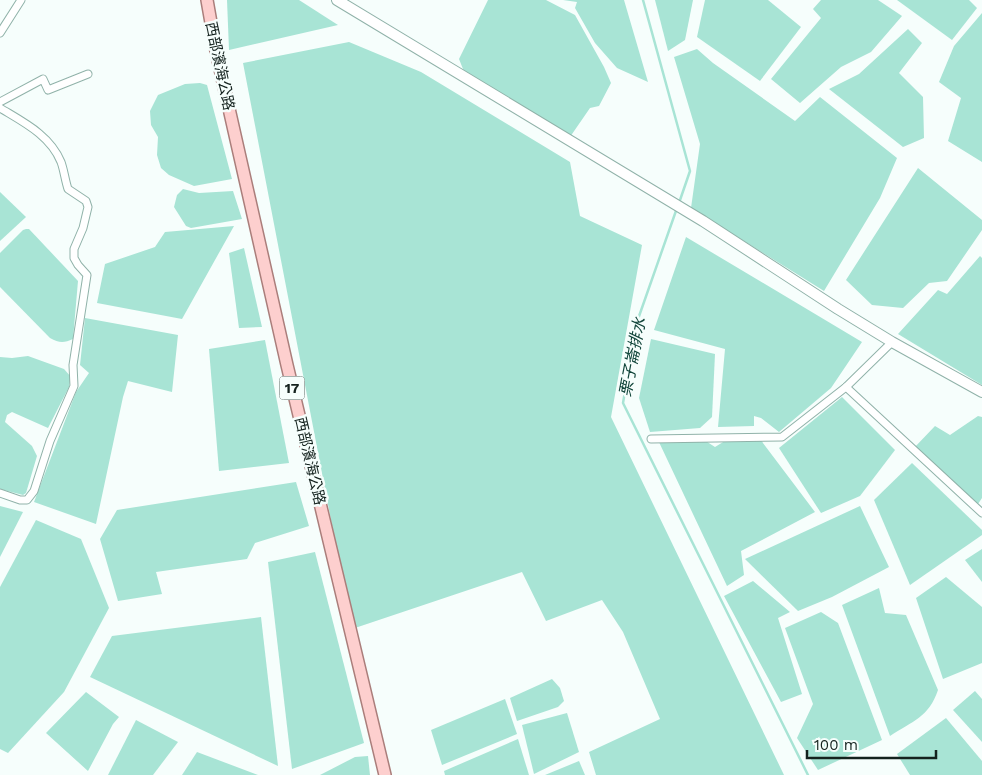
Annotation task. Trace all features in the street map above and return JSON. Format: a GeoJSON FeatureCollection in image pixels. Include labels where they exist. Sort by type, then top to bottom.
{"type":"FeatureCollection","features":[{"type":"Feature","properties":{"kind":"main road","name":"西部濱海公路"},"geometry":{"type":"LineString","coordinates":[[207,0],[218,58],[287,365],[385,775]]}},
{"type":"Feature","properties":{"kind":"main road"},"geometry":{"type":"LineString","coordinates":[[337,0],[703,221],[892,342],[982,392]]}},
{"type":"Feature","properties":{"kind":"street"},"geometry":{"type":"LineString","coordinates":[[0,33],[21,0]]}},
{"type":"Feature","properties":{"kind":"street"},"geometry":{"type":"LineString","coordinates":[[0,102],[43,79],[48,90],[88,74]]}},
{"type":"Feature","properties":{"kind":"street"},"geometry":{"type":"LineString","coordinates":[[0,108],[32,128],[46,140],[61,162],[68,189],[86,201],[88,207],[83,228],[74,249],[74,258],[78,266],[87,275],[73,365],[74,386],[50,440],[34,491],[27,500],[20,500],[0,493]]}},
{"type":"Feature","properties":{"kind":"street"},"geometry":{"type":"LineString","coordinates":[[651,439],[782,437],[846,387],[892,342]]}},
{"type":"Feature","properties":{"kind":"street"},"geometry":{"type":"LineString","coordinates":[[846,387],[982,513]]}},
{"type":"Feature","properties":{"kind":"shaded area"},"geometry":{"type":"Polygon","coordinates":[[[227,0],[299,0],[338,25],[229,50],[227,0]]]}},
{"type":"Feature","properties":{"kind":"shaded area"},"geometry":{"type":"Polygon","coordinates":[[[488,0],[546,0],[575,15],[611,83],[599,106],[590,108],[570,137],[465,74],[459,59],[488,0]]]}},
{"type":"Feature","properties":{"kind":"shaded area"},"geometry":{"type":"Polygon","coordinates":[[[563,0],[624,0],[648,82],[617,68],[595,43],[575,8],[577,2],[563,0]]]}},
{"type":"Feature","properties":{"kind":"shaded area"},"geometry":{"type":"Polygon","coordinates":[[[655,0],[693,0],[685,40],[668,51],[655,0]]]}},
{"type":"Feature","properties":{"kind":"shaded area"},"geometry":{"type":"Polygon","coordinates":[[[705,0],[768,0],[801,27],[760,81],[697,37],[705,0]]]}},
{"type":"Feature","properties":{"kind":"shaded area"},"geometry":{"type":"Polygon","coordinates":[[[821,0],[878,0],[902,16],[871,52],[841,67],[800,103],[771,79],[821,18],[813,9],[821,0]]]}},
{"type":"Feature","properties":{"kind":"shaded area"},"geometry":{"type":"Polygon","coordinates":[[[897,0],[969,0],[977,8],[952,40],[897,0]]]}},
{"type":"Feature","properties":{"kind":"shaded area"},"geometry":{"type":"Polygon","coordinates":[[[982,13],[982,162],[948,141],[961,98],[939,82],[954,46],[982,13]]]}},
{"type":"Feature","properties":{"kind":"shaded area"},"geometry":{"type":"Polygon","coordinates":[[[908,29],[922,43],[899,73],[923,97],[924,138],[903,147],[829,89],[859,74],[908,29]]]}},
{"type":"Feature","properties":{"kind":"shaded area"},"geometry":{"type":"Polygon","coordinates":[[[349,42],[421,72],[570,162],[580,216],[642,245],[611,417],[784,775],[596,775],[589,752],[660,719],[623,632],[602,600],[546,621],[522,572],[352,629],[243,63],[349,42]]]}},
{"type":"Feature","properties":{"kind":"shaded area"},"geometry":{"type":"Polygon","coordinates":[[[697,49],[713,63],[795,121],[820,97],[897,158],[880,198],[824,291],[691,208],[700,144],[674,57],[697,49]]]}},
{"type":"Feature","properties":{"kind":"shaded area"},"geometry":{"type":"Polygon","coordinates":[[[200,83],[207,85],[232,179],[194,186],[169,175],[161,168],[157,155],[158,137],[151,125],[150,111],[158,95],[185,84],[200,83]]]}},
{"type":"Feature","properties":{"kind":"shaded area"},"geometry":{"type":"Polygon","coordinates":[[[918,168],[982,220],[982,230],[947,281],[929,283],[903,308],[872,305],[846,280],[918,168]]]}},
{"type":"Feature","properties":{"kind":"shaded area"},"geometry":{"type":"Polygon","coordinates":[[[183,189],[199,193],[233,191],[242,219],[191,228],[186,226],[174,207],[177,195],[183,189]]]}},
{"type":"Feature","properties":{"kind":"shaded area"},"geometry":{"type":"Polygon","coordinates":[[[0,192],[26,217],[0,241],[0,192]]]}},
{"type":"Feature","properties":{"kind":"shaded area"},"geometry":{"type":"Polygon","coordinates":[[[234,226],[182,319],[97,303],[105,264],[155,247],[165,232],[234,226]]]}},
{"type":"Feature","properties":{"kind":"shaded area"},"geometry":{"type":"Polygon","coordinates":[[[26,229],[29,229],[78,281],[73,339],[62,342],[50,338],[0,287],[0,253],[26,229]]]}},
{"type":"Feature","properties":{"kind":"shaded area"},"geometry":{"type":"Polygon","coordinates":[[[686,237],[862,342],[831,388],[779,432],[761,418],[754,416],[754,426],[718,427],[725,349],[654,330],[686,237]]]}},
{"type":"Feature","properties":{"kind":"shaded area"},"geometry":{"type":"Polygon","coordinates":[[[244,248],[262,327],[239,328],[229,253],[244,248]]]}},
{"type":"Feature","properties":{"kind":"shaded area"},"geometry":{"type":"Polygon","coordinates":[[[980,256],[982,258],[982,385],[898,334],[938,290],[947,294],[980,256]]]}},
{"type":"Feature","properties":{"kind":"shaded area"},"geometry":{"type":"Polygon","coordinates":[[[85,318],[178,335],[172,392],[128,381],[96,524],[34,502],[76,392],[89,373],[80,365],[85,318]]]}},
{"type":"Feature","properties":{"kind":"shaded area"},"geometry":{"type":"Polygon","coordinates":[[[651,339],[715,354],[712,417],[700,428],[650,432],[639,398],[651,339]]]}},
{"type":"Feature","properties":{"kind":"shaded area"},"geometry":{"type":"Polygon","coordinates":[[[265,340],[289,463],[219,471],[209,349],[265,340]]]}},
{"type":"Feature","properties":{"kind":"shaded area"},"geometry":{"type":"Polygon","coordinates":[[[28,356],[64,369],[71,377],[69,387],[48,428],[12,412],[7,415],[5,422],[32,446],[37,456],[26,493],[23,495],[0,489],[0,357],[28,356]]]}},
{"type":"Feature","properties":{"kind":"shaded area"},"geometry":{"type":"Polygon","coordinates":[[[842,397],[895,450],[860,496],[821,513],[779,448],[842,397]]]}},
{"type":"Feature","properties":{"kind":"shaded area"},"geometry":{"type":"Polygon","coordinates":[[[978,416],[982,417],[982,498],[978,504],[914,448],[935,426],[950,435],[978,416]]]}},
{"type":"Feature","properties":{"kind":"shaded area"},"geometry":{"type":"Polygon","coordinates":[[[701,438],[715,447],[728,439],[760,439],[815,512],[741,551],[744,575],[727,586],[658,440],[701,438]]]}},
{"type":"Feature","properties":{"kind":"shaded area"},"geometry":{"type":"Polygon","coordinates":[[[912,463],[982,530],[982,535],[910,585],[874,500],[912,463]]]}},
{"type":"Feature","properties":{"kind":"shaded area"},"geometry":{"type":"Polygon","coordinates":[[[296,482],[309,526],[255,543],[247,559],[156,572],[162,594],[118,601],[100,539],[117,510],[296,482]]]}},
{"type":"Feature","properties":{"kind":"shaded area"},"geometry":{"type":"Polygon","coordinates":[[[0,506],[23,512],[0,557],[0,506]]]}},
{"type":"Feature","properties":{"kind":"shaded area"},"geometry":{"type":"Polygon","coordinates":[[[860,506],[889,567],[832,597],[798,611],[745,559],[860,506]]]}},
{"type":"Feature","properties":{"kind":"shaded area"},"geometry":{"type":"Polygon","coordinates":[[[36,520],[81,539],[109,608],[64,692],[8,753],[0,749],[0,587],[36,520]]]}},
{"type":"Feature","properties":{"kind":"shaded area"},"geometry":{"type":"Polygon","coordinates":[[[982,549],[982,582],[965,560],[982,549]]]}},
{"type":"Feature","properties":{"kind":"shaded area"},"geometry":{"type":"Polygon","coordinates":[[[315,552],[364,743],[292,769],[268,562],[315,552]]]}},
{"type":"Feature","properties":{"kind":"shaded area"},"geometry":{"type":"Polygon","coordinates":[[[946,577],[982,607],[982,663],[943,679],[916,598],[946,577]]]}},
{"type":"Feature","properties":{"kind":"shaded area"},"geometry":{"type":"Polygon","coordinates":[[[753,581],[790,612],[778,618],[802,694],[781,702],[724,596],[753,581]]]}},
{"type":"Feature","properties":{"kind":"shaded area"},"geometry":{"type":"Polygon","coordinates":[[[879,588],[885,613],[906,615],[938,690],[930,706],[919,718],[890,736],[842,605],[879,588]]]}},
{"type":"Feature","properties":{"kind":"shaded area"},"geometry":{"type":"Polygon","coordinates":[[[821,612],[838,623],[882,740],[818,770],[797,738],[813,704],[785,628],[821,612]]]}},
{"type":"Feature","properties":{"kind":"shaded area"},"geometry":{"type":"Polygon","coordinates":[[[261,617],[278,766],[90,677],[112,636],[261,617]]]}},
{"type":"Feature","properties":{"kind":"shaded area"},"geometry":{"type":"Polygon","coordinates":[[[552,679],[560,688],[564,701],[558,707],[517,721],[510,698],[552,679]]]}},
{"type":"Feature","properties":{"kind":"shaded area"},"geometry":{"type":"Polygon","coordinates":[[[975,691],[982,699],[982,742],[953,710],[975,691]]]}},
{"type":"Feature","properties":{"kind":"shaded area"},"geometry":{"type":"Polygon","coordinates":[[[86,692],[119,717],[113,724],[88,771],[46,733],[86,692]]]}},
{"type":"Feature","properties":{"kind":"shaded area"},"geometry":{"type":"Polygon","coordinates":[[[505,699],[517,734],[442,765],[431,730],[505,699]]]}},
{"type":"Feature","properties":{"kind":"shaded area"},"geometry":{"type":"Polygon","coordinates":[[[567,713],[579,752],[534,774],[522,725],[567,713]]]}},
{"type":"Feature","properties":{"kind":"shaded area"},"geometry":{"type":"Polygon","coordinates":[[[946,718],[982,761],[982,775],[910,775],[897,754],[946,718]]]}},
{"type":"Feature","properties":{"kind":"shaded area"},"geometry":{"type":"Polygon","coordinates":[[[136,720],[178,742],[153,775],[108,775],[136,720]]]}},
{"type":"Feature","properties":{"kind":"shaded area"},"geometry":{"type":"Polygon","coordinates":[[[518,739],[529,775],[445,775],[444,771],[518,739]]]}},
{"type":"Feature","properties":{"kind":"shaded area"},"geometry":{"type":"Polygon","coordinates":[[[197,752],[258,775],[182,775],[197,752]]]}},
{"type":"Feature","properties":{"kind":"shaded area"},"geometry":{"type":"Polygon","coordinates":[[[368,756],[370,775],[320,775],[355,757],[368,756]]]}},
{"type":"Feature","properties":{"kind":"shaded area"},"geometry":{"type":"Polygon","coordinates":[[[579,761],[585,775],[545,775],[579,761]]]}},
{"type":"Feature","properties":{"kind":"waterway","name":"栗子崙排水"},"geometry":{"type":"LineString","coordinates":[[643,0],[690,171],[679,203]]}},
{"type":"Feature","properties":{"kind":"waterway","name":"栗子崙排水"},"geometry":{"type":"LineString","coordinates":[[677,208],[637,322],[623,403],[808,775]]}}]}
